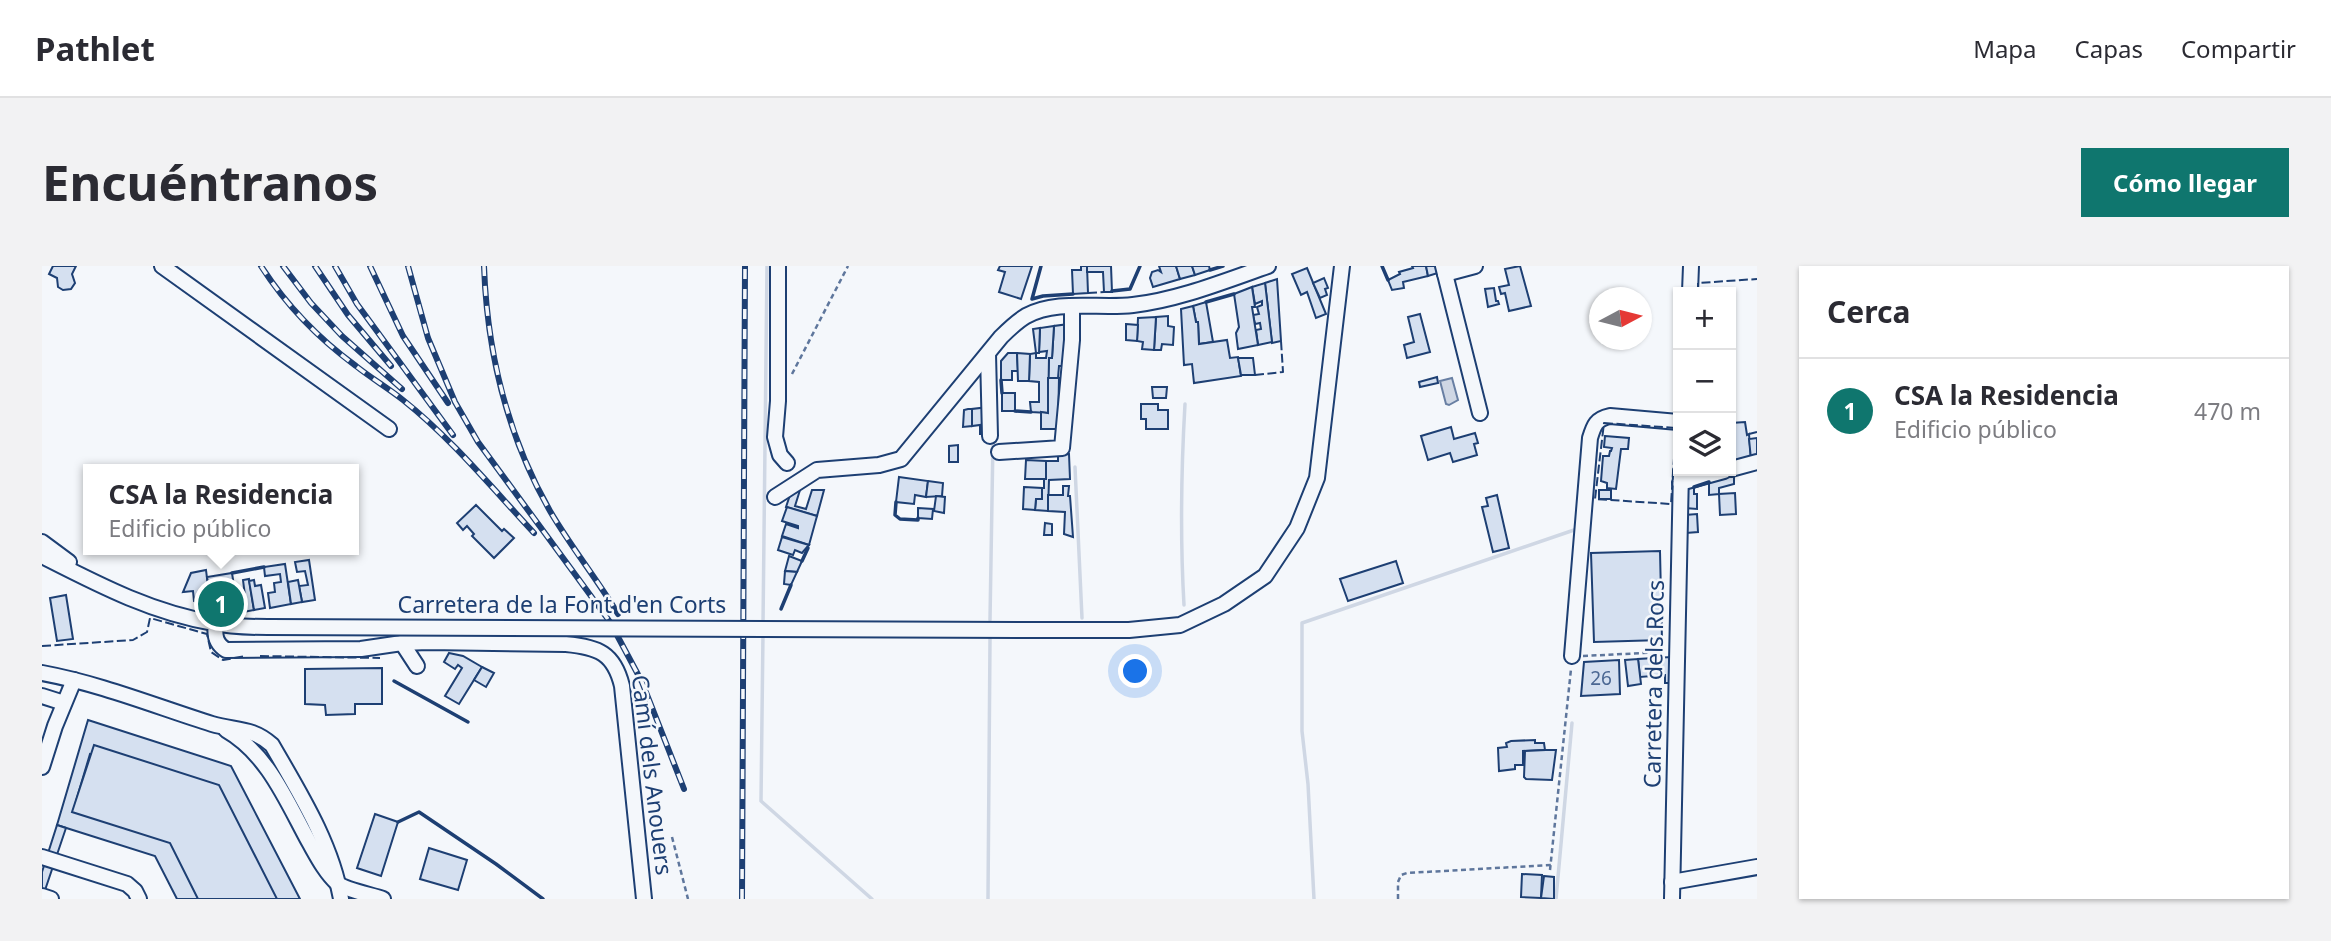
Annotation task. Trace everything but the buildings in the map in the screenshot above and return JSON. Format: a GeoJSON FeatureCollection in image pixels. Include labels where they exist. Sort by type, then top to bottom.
{"type":"FeatureCollection","features":[{"type":"Feature","properties":{"kind":"street"},"geometry":{"type":"LineString","coordinates":[[162,266],[389,429]]}},
{"type":"Feature","properties":{"kind":"street"},"geometry":{"type":"LineString","coordinates":[[778,266],[778,401],[775,437],[780,455],[787,463]]}},
{"type":"Feature","properties":{"kind":"street"},"geometry":{"type":"LineString","coordinates":[[775,497],[817,470],[879,465],[901,458],[1001,337],[1023,318],[1042,310],[1072,306],[1133,305],[1184,293],[1238,271],[1268,266]]}},
{"type":"Feature","properties":{"kind":"street","name":"Carretera de la Font d'en Corts"},"geometry":{"type":"LineString","coordinates":[[42,556],[135,601],[216,624],[268,627],[1030,630],[1129,630],[1180,625],[1224,604],[1265,576],[1297,528],[1317,478],[1342,266]]}},
{"type":"Feature","properties":{"kind":"street"},"geometry":{"type":"LineString","coordinates":[[1475,266],[1444,270],[1480,414]]}},
{"type":"Feature","properties":{"kind":"street"},"geometry":{"type":"LineString","coordinates":[[1690,287],[1691,266]]}},
{"type":"Feature","properties":{"kind":"street"},"geometry":{"type":"LineString","coordinates":[[999,452],[1062,448],[1072,340],[1072,306]]}},
{"type":"Feature","properties":{"kind":"street"},"geometry":{"type":"LineString","coordinates":[[988,354],[990,436]]}},
{"type":"Feature","properties":{"kind":"street"},"geometry":{"type":"LineString","coordinates":[[1572,656],[1590,438],[1595,423],[1610,416],[1673,422]]}},
{"type":"Feature","properties":{"kind":"street"},"geometry":{"type":"LineString","coordinates":[[1736,468],[1757,462]]}},
{"type":"Feature","properties":{"kind":"street","name":"Carretera dels Rocs"},"geometry":{"type":"LineString","coordinates":[[1672,899],[1680,477]]}},
{"type":"Feature","properties":{"kind":"street","name":"Carretera de la Font d'en Corts"},"geometry":{"type":"LineString","coordinates":[[42,542],[101,586]]}},
{"type":"Feature","properties":{"kind":"street","name":"Camí dels Anouers"},"geometry":{"type":"LineString","coordinates":[[216,624],[216,640],[220,647],[226,650],[361,649],[402,643],[584,646],[605,654],[614,663],[622,686],[645,899]]}},
{"type":"Feature","properties":{"kind":"street"},"geometry":{"type":"LineString","coordinates":[[402,643],[417,666]]}},
{"type":"Feature","properties":{"kind":"street"},"geometry":{"type":"LineString","coordinates":[[42,673],[106,688],[216,725],[241,739],[261,760],[280,788],[340,892],[383,899]]}},
{"type":"Feature","properties":{"kind":"street"},"geometry":{"type":"LineString","coordinates":[[42,767],[74,680]]}},
{"type":"Feature","properties":{"kind":"street"},"geometry":{"type":"LineString","coordinates":[[42,696],[64,703]]}},
{"type":"Feature","properties":{"kind":"street"},"geometry":{"type":"LineString","coordinates":[[42,857],[127,884],[139,899]]}},
{"type":"Feature","properties":{"kind":"street"},"geometry":{"type":"LineString","coordinates":[[1672,882],[1757,867]]}},
{"type":"Feature","properties":{"kind":"street"},"geometry":{"type":"LineString","coordinates":[[42,896],[51,899]]}},
{"type":"Feature","properties":{"kind":"path"},"geometry":{"type":"LineString","coordinates":[[791,377],[848,266]]}},
{"type":"Feature","properties":{"kind":"path"},"geometry":{"type":"LineString","coordinates":[[1398,899],[1401,874],[1550,867],[1572,656],[1678,652]]}},
{"type":"Feature","properties":{"kind":"path"},"geometry":{"type":"LineString","coordinates":[[672,837],[688,899]]}},
{"type":"Feature","properties":{"kind":"shaded area"},"geometry":{"type":"Polygon","coordinates":[[[1452,378],[1458,400],[1449,405],[1446,404],[1440,381],[1452,378]]]}},
{"type":"Feature","properties":{"kind":"waterway"},"geometry":{"type":"LineString","coordinates":[[763,625],[767,266]]}},
{"type":"Feature","properties":{"kind":"waterway"},"geometry":{"type":"LineString","coordinates":[[1184,605],[1182,504],[1185,404]]}},
{"type":"Feature","properties":{"kind":"waterway"},"geometry":{"type":"LineString","coordinates":[[990,620],[993,440]]}},
{"type":"Feature","properties":{"kind":"waterway"},"geometry":{"type":"LineString","coordinates":[[1075,467],[1082,618]]}},
{"type":"Feature","properties":{"kind":"waterway"},"geometry":{"type":"LineString","coordinates":[[1314,899],[1308,784],[1302,731],[1302,623],[1577,529]]}},
{"type":"Feature","properties":{"kind":"waterway"},"geometry":{"type":"LineString","coordinates":[[763,633],[761,801],[872,899]]}},
{"type":"Feature","properties":{"kind":"waterway"},"geometry":{"type":"LineString","coordinates":[[988,899],[990,639]]}},
{"type":"Feature","properties":{"kind":"waterway"},"geometry":{"type":"LineString","coordinates":[[1556,899],[1572,723]]}},
{"type":"Feature","properties":{"kind":"railway"},"geometry":{"type":"LineString","coordinates":[[261,266],[292,308],[316,333],[342,356],[421,415],[471,464],[534,533]]}},
{"type":"Feature","properties":{"kind":"railway"},"geometry":{"type":"LineString","coordinates":[[283,266],[311,303],[342,336],[402,389]]}},
{"type":"Feature","properties":{"kind":"railway"},"geometry":{"type":"LineString","coordinates":[[315,266],[348,315],[391,366]]}},
{"type":"Feature","properties":{"kind":"railway"},"geometry":{"type":"LineString","coordinates":[[335,266],[357,304],[453,435]]}},
{"type":"Feature","properties":{"kind":"railway"},"geometry":{"type":"LineString","coordinates":[[370,266],[403,336],[448,403]]}},
{"type":"Feature","properties":{"kind":"railway"},"geometry":{"type":"LineString","coordinates":[[408,266],[428,338],[455,402],[478,442],[610,622],[642,682],[684,789]]}},
{"type":"Feature","properties":{"kind":"railway"},"geometry":{"type":"LineString","coordinates":[[484,266],[495,362],[511,424],[522,454],[550,511],[618,614]]}},
{"type":"Feature","properties":{"kind":"railway"},"geometry":{"type":"LineString","coordinates":[[742,899],[745,266]]}},
{"type":"Feature","properties":{"kind":"fence"},"geometry":{"type":"LineString","coordinates":[[1698,287],[1698,283],[1757,279]]}},
{"type":"Feature","properties":{"kind":"fence"},"geometry":{"type":"LineString","coordinates":[[1088,293],[1104,292]]}},
{"type":"Feature","properties":{"kind":"fence"},"geometry":{"type":"LineString","coordinates":[[1255,375],[1283,372],[1281,341]]}},
{"type":"Feature","properties":{"kind":"fence"},"geometry":{"type":"LineString","coordinates":[[1604,423],[1676,428],[1671,504],[1595,499],[1604,423]]}},
{"type":"Feature","properties":{"kind":"fence"},"geometry":{"type":"LineString","coordinates":[[1749,434],[1757,432]]}},
{"type":"Feature","properties":{"kind":"fence"},"geometry":{"type":"LineString","coordinates":[[42,646],[133,640],[147,632],[150,618],[207,634],[211,652],[223,660],[246,656]]}},
{"type":"Feature","properties":{"kind":"fence"},"geometry":{"type":"LineString","coordinates":[[260,656],[380,658]]}},
{"type":"Feature","properties":{"kind":"wall"},"geometry":{"type":"LineString","coordinates":[[1041,266],[1032,299],[1073,294]]}},
{"type":"Feature","properties":{"kind":"wall"},"geometry":{"type":"LineString","coordinates":[[1112,291],[1130,289],[1140,266]]}},
{"type":"Feature","properties":{"kind":"wall"},"geometry":{"type":"LineString","coordinates":[[1210,270],[1223,266]]}},
{"type":"Feature","properties":{"kind":"wall"},"geometry":{"type":"LineString","coordinates":[[1382,266],[1388,280]]}},
{"type":"Feature","properties":{"kind":"wall"},"geometry":{"type":"LineString","coordinates":[[1206,302],[1234,294]]}},
{"type":"Feature","properties":{"kind":"wall"},"geometry":{"type":"LineString","coordinates":[[1001,380],[1002,393]]}},
{"type":"Feature","properties":{"kind":"wall"},"geometry":{"type":"LineString","coordinates":[[1015,411],[1031,412]]}},
{"type":"Feature","properties":{"kind":"wall"},"geometry":{"type":"LineString","coordinates":[[1694,487],[1709,482]]}},
{"type":"Feature","properties":{"kind":"wall"},"geometry":{"type":"LineString","coordinates":[[896,502],[895,515],[900,519],[918,518]]}},
{"type":"Feature","properties":{"kind":"wall"},"geometry":{"type":"LineString","coordinates":[[802,561],[808,548]]}},
{"type":"Feature","properties":{"kind":"wall"},"geometry":{"type":"LineString","coordinates":[[232,573],[264,567]]}},
{"type":"Feature","properties":{"kind":"wall"},"geometry":{"type":"LineString","coordinates":[[781,609],[791,585]]}},
{"type":"Feature","properties":{"kind":"wall"},"geometry":{"type":"LineString","coordinates":[[394,681],[468,722]]}},
{"type":"Feature","properties":{"kind":"wall"},"geometry":{"type":"LineString","coordinates":[[398,822],[419,812],[543,899]]}},
{"type":"Feature","properties":{"kind":"place","name":"CSA la Residencia"},"geometry":{"type":"Point","coordinates":[221,604]}}]}
